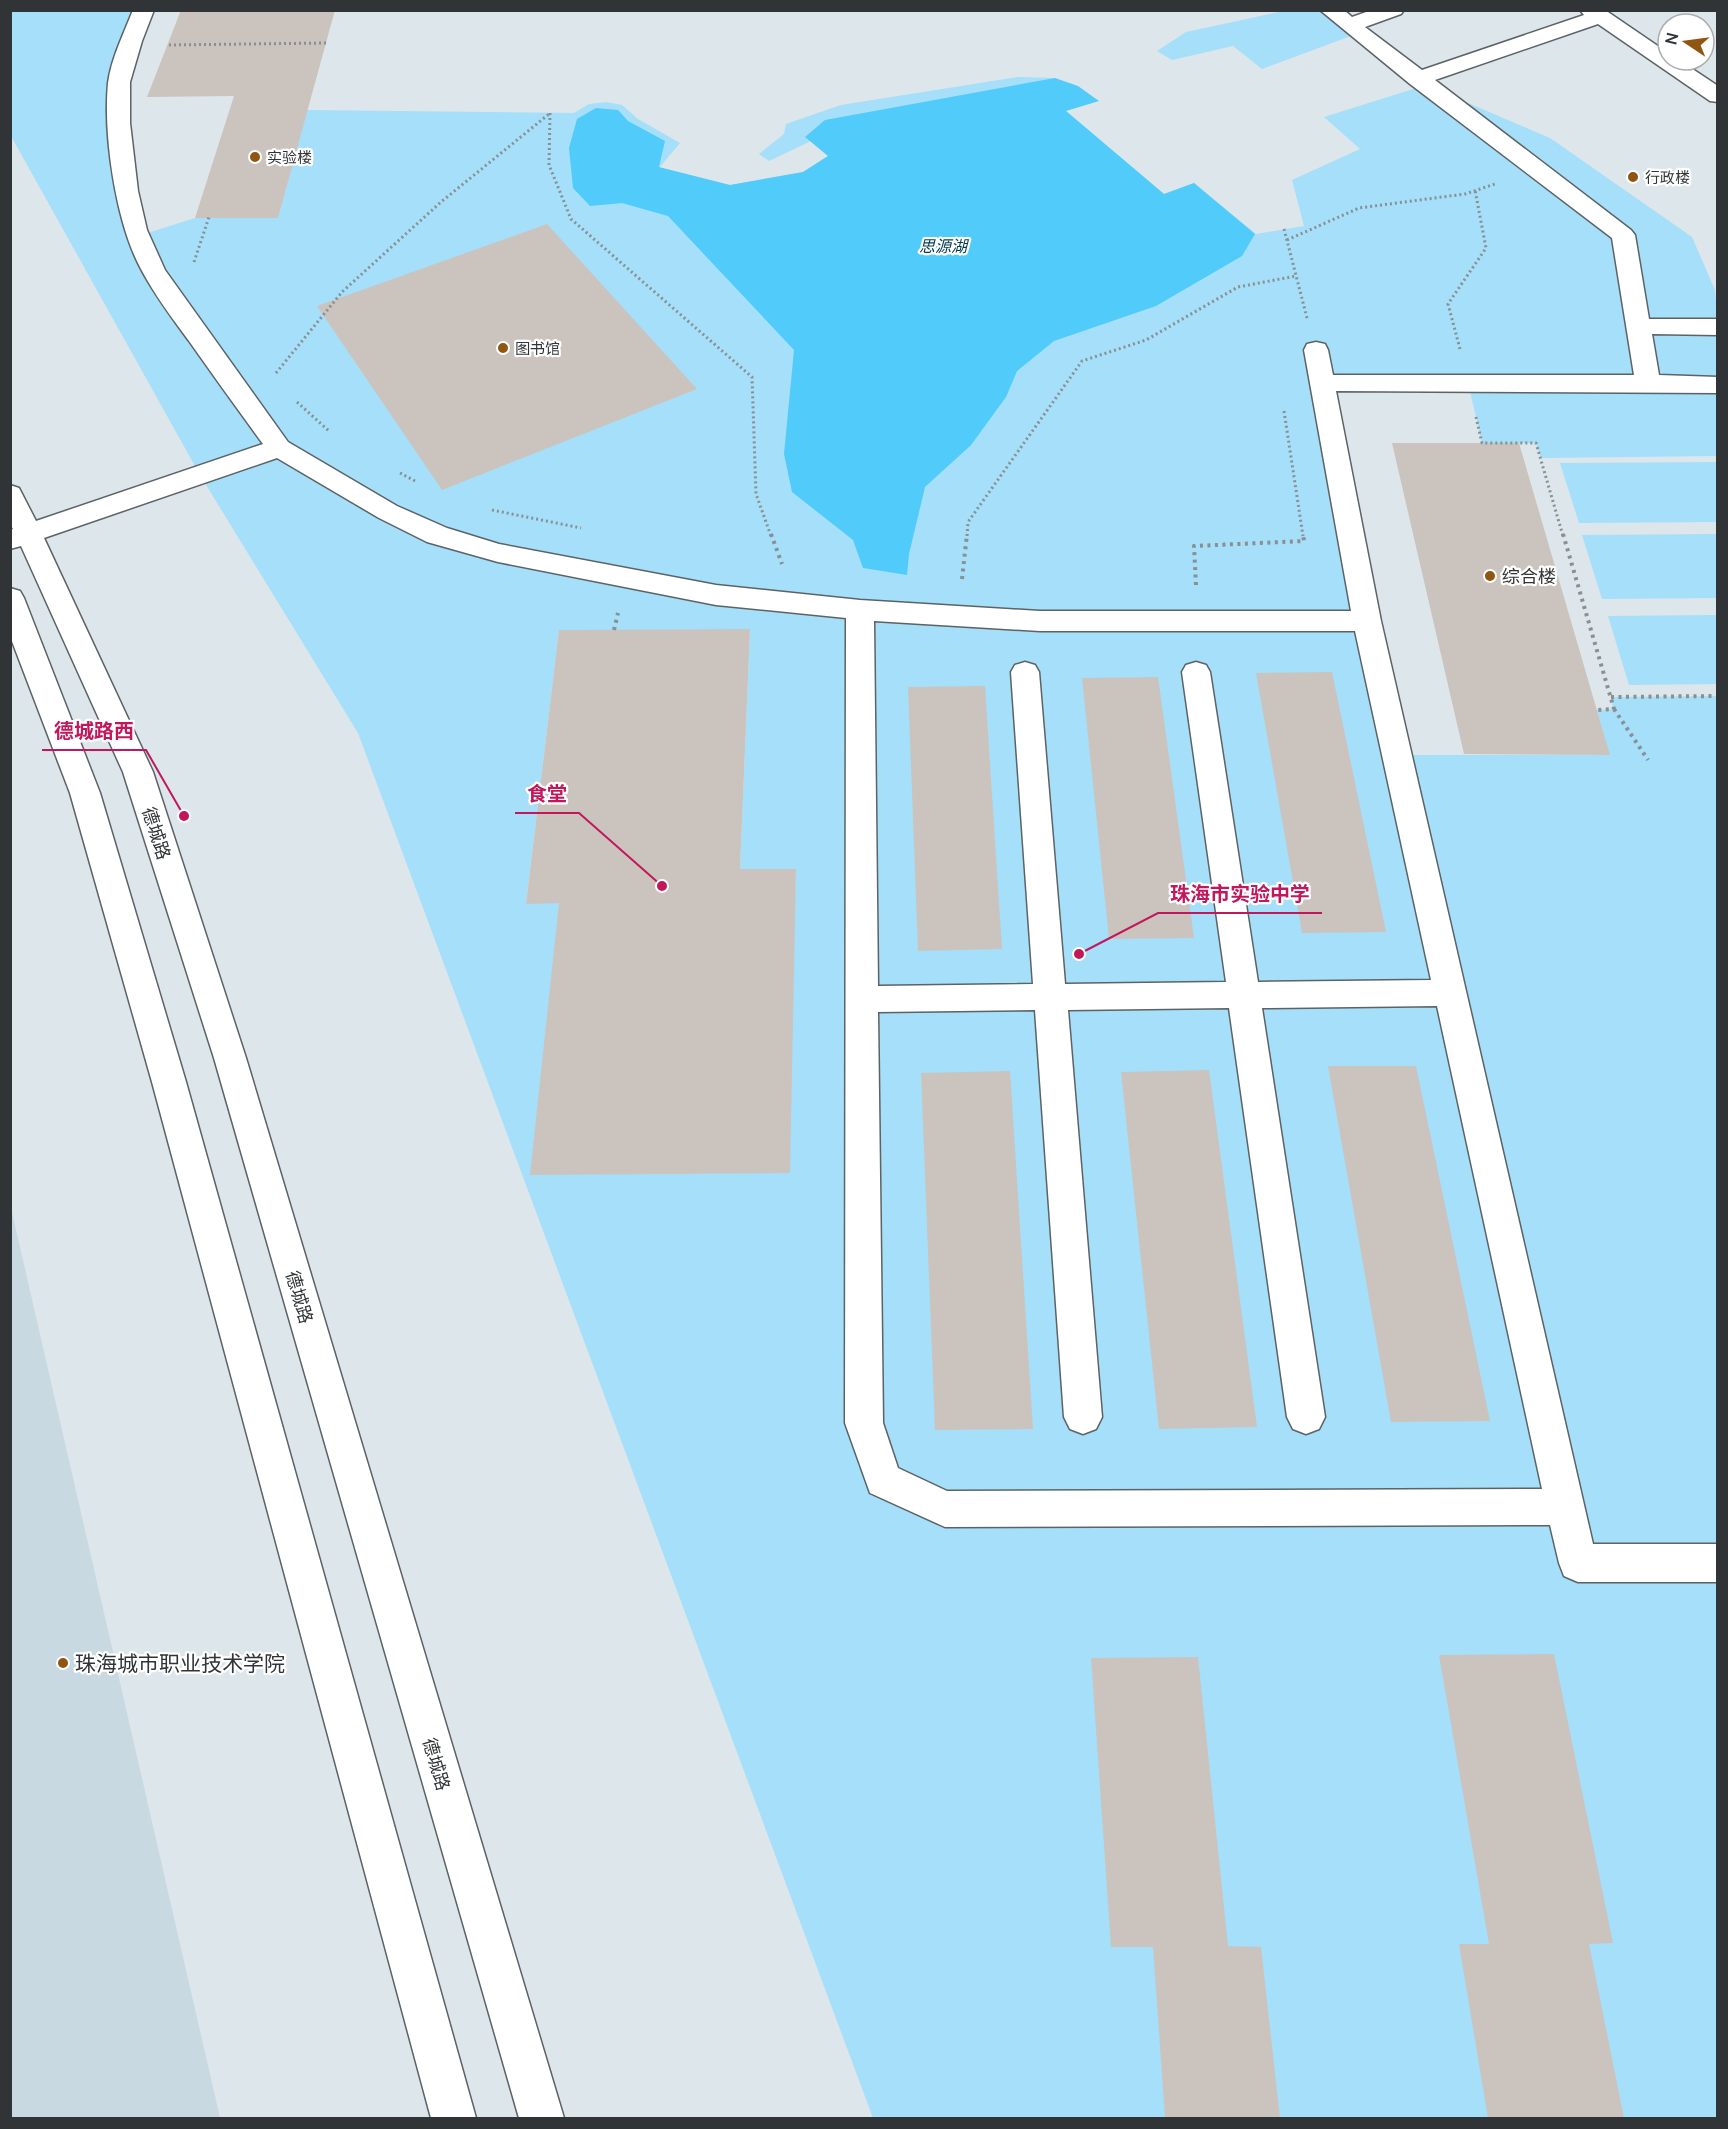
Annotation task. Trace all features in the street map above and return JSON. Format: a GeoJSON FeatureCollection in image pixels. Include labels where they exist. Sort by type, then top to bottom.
{"type":"FeatureCollection","features":[{"type":"Feature","properties":{"kind":"street"},"geometry":{"type":"LineString","coordinates":[[144,10],[131,40],[119,82],[120,134],[127,191],[135,230],[153,270],[184,317],[279,448],[388,512],[437,536],[498,553],[716,595],[860,610],[1040,621],[1367,621]]}},
{"type":"Feature","properties":{"kind":"street"},"geometry":{"type":"LineString","coordinates":[[1340,17],[1394,10]]}},
{"type":"Feature","properties":{"kind":"street"},"geometry":{"type":"LineString","coordinates":[[1418,79],[1594,14],[1718,96]]}},
{"type":"Feature","properties":{"kind":"street"},"geometry":{"type":"LineString","coordinates":[[1340,17],[1623,235],[1648,383]]}},
{"type":"Feature","properties":{"kind":"street"},"geometry":{"type":"LineString","coordinates":[[1639,326],[1718,327]]}},
{"type":"Feature","properties":{"kind":"street"},"geometry":{"type":"LineString","coordinates":[[1316,350],[1367,621],[1578,1563],[1718,1563]]}},
{"type":"Feature","properties":{"kind":"street"},"geometry":{"type":"LineString","coordinates":[[1324,393],[1469,383],[1718,385]]}},
{"type":"Feature","properties":{"kind":"street"},"geometry":{"type":"LineString","coordinates":[[20,536],[279,448]]}},
{"type":"Feature","properties":{"kind":"street","name":"德城路"},"geometry":{"type":"LineString","coordinates":[[10,494],[20,536],[138,772],[227,1047],[541,2118]]}},
{"type":"Feature","properties":{"kind":"street"},"geometry":{"type":"LineString","coordinates":[[10,598],[85,793],[166,1071],[454,2118]]}},
{"type":"Feature","properties":{"kind":"street"},"geometry":{"type":"LineString","coordinates":[[860,610],[864,1423],[883,1480],[945,1509],[1566,1507]]}},
{"type":"Feature","properties":{"kind":"street"},"geometry":{"type":"LineString","coordinates":[[1025,672],[1083,1417]]}},
{"type":"Feature","properties":{"kind":"street"},"geometry":{"type":"LineString","coordinates":[[1196,672],[1306,1416]]}},
{"type":"Feature","properties":{"kind":"street"},"geometry":{"type":"LineString","coordinates":[[861,999],[1450,993]]}},
{"type":"Feature","properties":{"kind":"path"},"geometry":{"type":"LineString","coordinates":[[167,45],[327,43]]}},
{"type":"Feature","properties":{"kind":"path"},"geometry":{"type":"LineString","coordinates":[[276,373],[342,292],[441,202],[550,113],[549,165],[571,219],[752,377],[756,494],[783,567],[772,566]]}},
{"type":"Feature","properties":{"kind":"path"},"geometry":{"type":"LineString","coordinates":[[1287,240],[1359,208],[1465,194],[1539,171]]}},
{"type":"Feature","properties":{"kind":"path"},"geometry":{"type":"LineString","coordinates":[[1475,190],[1486,248],[1448,304],[1482,443],[1536,443],[1614,709],[1648,760]]}},
{"type":"Feature","properties":{"kind":"path"},"geometry":{"type":"LineString","coordinates":[[191,272],[209,217]]}},
{"type":"Feature","properties":{"kind":"path"},"geometry":{"type":"LineString","coordinates":[[1284,229],[1316,350]]}},
{"type":"Feature","properties":{"kind":"path"},"geometry":{"type":"LineString","coordinates":[[958,615],[968,522],[1082,361],[1146,340],[1238,286],[1296,276]]}},
{"type":"Feature","properties":{"kind":"path"},"geometry":{"type":"LineString","coordinates":[[269,368],[282,381]]}},
{"type":"Feature","properties":{"kind":"path"},"geometry":{"type":"LineString","coordinates":[[1196,590],[1194,546],[1304,541],[1283,405],[1324,393]]}},
{"type":"Feature","properties":{"kind":"path"},"geometry":{"type":"LineString","coordinates":[[293,397],[329,432]]}},
{"type":"Feature","properties":{"kind":"path"},"geometry":{"type":"LineString","coordinates":[[396,470],[427,487]]}},
{"type":"Feature","properties":{"kind":"path"},"geometry":{"type":"LineString","coordinates":[[488,509],[590,530]]}},
{"type":"Feature","properties":{"kind":"path"},"geometry":{"type":"LineString","coordinates":[[1611,697],[1718,696]]}},
{"type":"Feature","properties":{"kind":"path"},"geometry":{"type":"LineString","coordinates":[[1597,710],[1614,709]]}},
{"type":"Feature","properties":{"kind":"shaded area"},"geometry":{"type":"Polygon","coordinates":[[[10,11],[144,11],[119,82],[138,236],[195,218],[278,217],[307,110],[574,113],[589,104],[606,102],[622,105],[638,119],[680,143],[659,168],[730,185],[803,172],[828,156],[811,141],[769,161],[759,154],[784,134],[786,124],[841,105],[1018,77],[1055,78],[1066,111],[1164,194],[1194,183],[1256,234],[1304,226],[1292,180],[1360,149],[1324,117],[1426,85],[1550,138],[1692,237],[1715,290],[1718,324],[1717,456],[1541,458],[1536,443],[1482,443],[1468,383],[1323,383],[1397,755],[1609,755],[1597,710],[1613,709],[1611,697],[1717,696],[1717,2118],[873,2118],[358,733],[200,475],[11,136],[10,11]],[[750,630],[559,631],[526,903],[559,903],[781,1173],[796,870],[740,869],[750,630]]]}},
{"type":"Feature","properties":{"kind":"shaded area"},"geometry":{"type":"Polygon","coordinates":[[[1284,11],[1330,11],[1359,33],[1262,69],[1233,46],[1172,60],[1157,51],[1186,32],[1284,11]]]}},
{"type":"Feature","properties":{"kind":"shaded area"},"geometry":{"type":"Polygon","coordinates":[[[1717,462],[1717,522],[1579,523],[1560,463],[1717,462]]]}},
{"type":"Feature","properties":{"kind":"shaded area"},"geometry":{"type":"Polygon","coordinates":[[[1717,534],[1717,598],[1602,599],[1582,535],[1717,534]]]}},
{"type":"Feature","properties":{"kind":"shaded area"},"geometry":{"type":"Polygon","coordinates":[[[1717,615],[1717,684],[1629,685],[1608,616],[1717,615]]]}},
{"type":"Feature","properties":{"kind":"shaded area","name":"珠海城市职业技术学院"},"geometry":{"type":"Polygon","coordinates":[[[11,1208],[220,2118],[11,2118],[11,1208]]]}},
{"type":"Feature","properties":{"kind":"water","name":"思源湖"},"geometry":{"type":"Polygon","coordinates":[[[1055,78],[1078,86],[1099,101],[1066,111],[1164,194],[1194,183],[1255,234],[1242,256],[1156,306],[1054,341],[1017,371],[1006,397],[971,445],[925,487],[909,554],[907,575],[863,568],[853,540],[792,492],[784,454],[794,350],[668,216],[622,203],[590,206],[573,188],[569,148],[577,119],[596,108],[618,110],[628,121],[665,141],[659,167],[730,185],[803,172],[828,156],[805,137],[825,120],[1055,78]]]}},
{"type":"Feature","properties":{"kind":"building","name":"实验楼"},"geometry":{"type":"Polygon","coordinates":[[[181,10],[335,10],[278,218],[195,218],[234,96],[147,97],[181,10]]]}},
{"type":"Feature","properties":{"kind":"building","name":"图书馆"},"geometry":{"type":"Polygon","coordinates":[[[547,224],[697,389],[442,490],[317,306],[547,224]]]}},
{"type":"Feature","properties":{"kind":"building","name":"综合楼"},"geometry":{"type":"Polygon","coordinates":[[[1392,443],[1519,443],[1610,755],[1464,754],[1392,443]]]}},
{"type":"Feature","properties":{"kind":"building"},"geometry":{"type":"Polygon","coordinates":[[[750,629],[740,869],[796,869],[790,1173],[530,1175],[559,903],[526,904],[559,630],[750,629]]]}},
{"type":"Feature","properties":{"kind":"building"},"geometry":{"type":"Polygon","coordinates":[[[1332,672],[1386,932],[1302,933],[1256,673],[1332,672]]]}},
{"type":"Feature","properties":{"kind":"building"},"geometry":{"type":"Polygon","coordinates":[[[1158,677],[1194,938],[1109,939],[1082,678],[1158,677]]]}},
{"type":"Feature","properties":{"kind":"building"},"geometry":{"type":"Polygon","coordinates":[[[985,686],[1002,949],[918,951],[908,687],[985,686]]]}},
{"type":"Feature","properties":{"kind":"building"},"geometry":{"type":"Polygon","coordinates":[[[1328,1066],[1416,1066],[1490,1421],[1391,1422],[1328,1066]]]}},
{"type":"Feature","properties":{"kind":"building"},"geometry":{"type":"Polygon","coordinates":[[[1209,1070],[1257,1427],[1159,1429],[1121,1072],[1209,1070]]]}},
{"type":"Feature","properties":{"kind":"building"},"geometry":{"type":"Polygon","coordinates":[[[1010,1071],[1033,1429],[935,1430],[921,1073],[1010,1071]]]}},
{"type":"Feature","properties":{"kind":"building"},"geometry":{"type":"Polygon","coordinates":[[[1554,1654],[1613,1943],[1589,1944],[1624,2118],[1488,2118],[1459,1944],[1489,1944],[1439,1655],[1554,1654]]]}},
{"type":"Feature","properties":{"kind":"building"},"geometry":{"type":"Polygon","coordinates":[[[1198,1657],[1228,1946],[1261,1947],[1280,2118],[1165,2118],[1153,1947],[1111,1947],[1091,1658],[1198,1657]]]}},
{"type":"Feature","properties":{"kind":"place","name":"实验楼"},"geometry":{"type":"Point","coordinates":[255,157]}},
{"type":"Feature","properties":{"kind":"place","name":"行政楼"},"geometry":{"type":"Point","coordinates":[1633,177]}},
{"type":"Feature","properties":{"kind":"place","name":"图书馆"},"geometry":{"type":"Point","coordinates":[503,348]}},
{"type":"Feature","properties":{"kind":"place","name":"综合楼"},"geometry":{"type":"Point","coordinates":[1490,576]}},
{"type":"Feature","properties":{"kind":"place","name":"德城路西"},"geometry":{"type":"Point","coordinates":[184,816]}},
{"type":"Feature","properties":{"kind":"place","name":"食堂"},"geometry":{"type":"Point","coordinates":[662,886]}},
{"type":"Feature","properties":{"kind":"place","name":"珠海市实验中学"},"geometry":{"type":"Point","coordinates":[1079,954]}},
{"type":"Feature","properties":{"kind":"place","name":"珠海城市职业技术学院"},"geometry":{"type":"Point","coordinates":[63,1663]}}]}
